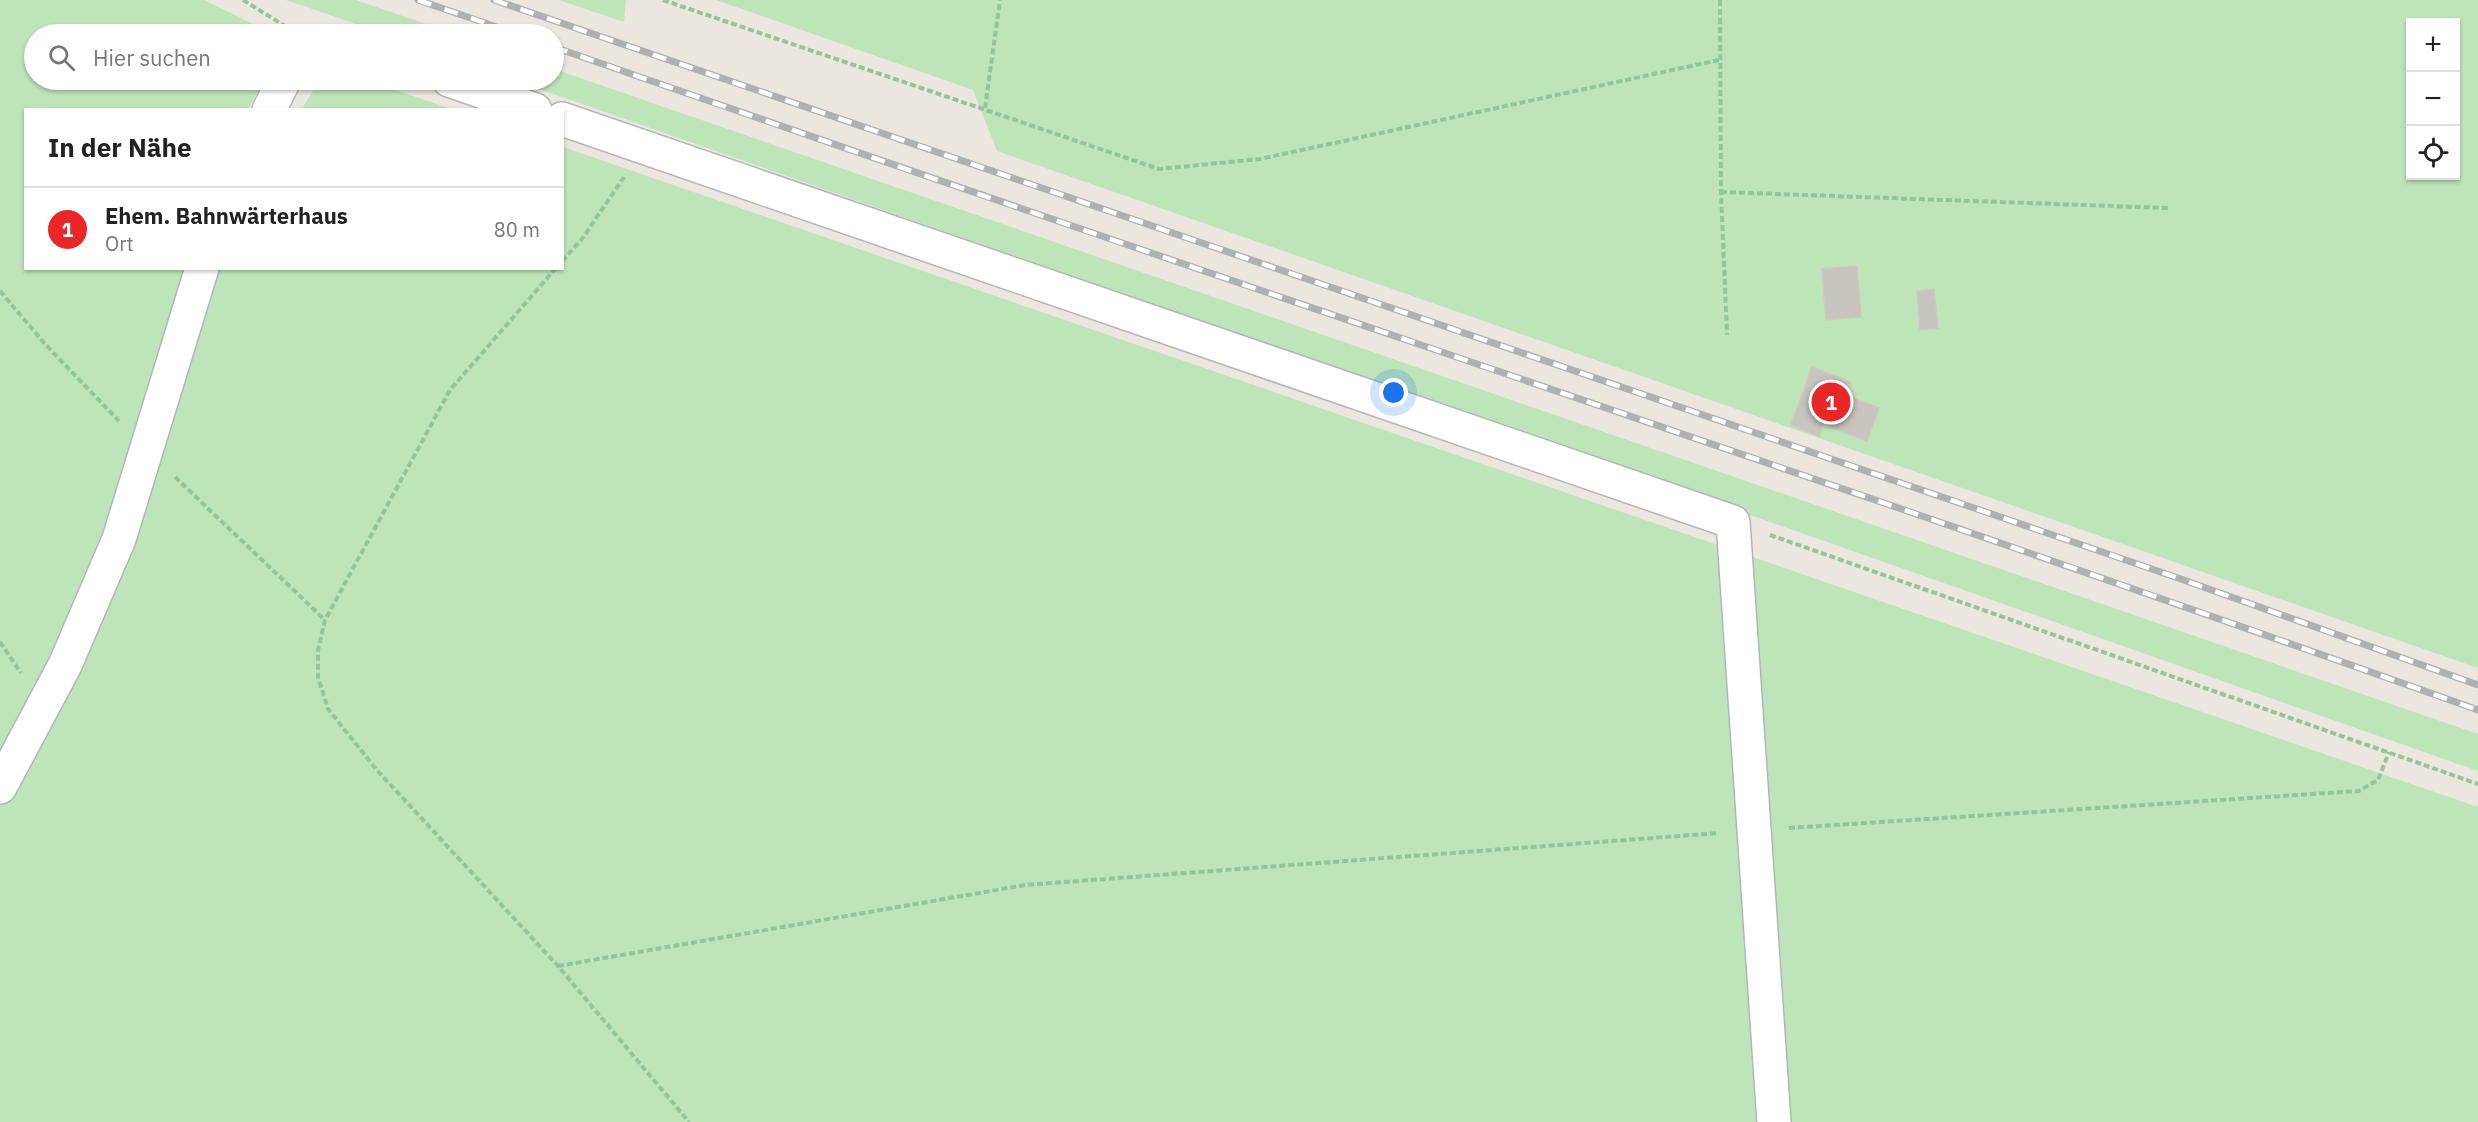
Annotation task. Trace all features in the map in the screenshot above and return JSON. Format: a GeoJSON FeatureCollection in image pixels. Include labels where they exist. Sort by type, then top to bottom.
{"type":"FeatureCollection","features":[{"type":"Feature","properties":{"kind":"street"},"geometry":{"type":"LineString","coordinates":[[270,108],[279,90]]}},
{"type":"Feature","properties":{"kind":"street"},"geometry":{"type":"LineString","coordinates":[[477,90],[528,108]]}},
{"type":"Feature","properties":{"kind":"street"},"geometry":{"type":"LineString","coordinates":[[564,120],[1732,522],[1774,1122]]}},
{"type":"Feature","properties":{"kind":"street"},"geometry":{"type":"LineString","coordinates":[[0,787],[65,665],[119,539],[201,270]]}},
{"type":"Feature","properties":{"kind":"path"},"geometry":{"type":"LineString","coordinates":[[243,0],[282,24]]}},
{"type":"Feature","properties":{"kind":"path"},"geometry":{"type":"LineString","coordinates":[[663,0],[1159,169],[1260,159],[1719,60]]}},
{"type":"Feature","properties":{"kind":"path"},"geometry":{"type":"LineString","coordinates":[[985,108],[1000,0]]}},
{"type":"Feature","properties":{"kind":"path"},"geometry":{"type":"LineString","coordinates":[[1720,0],[1721,192],[1726,334]]}},
{"type":"Feature","properties":{"kind":"path"},"geometry":{"type":"LineString","coordinates":[[564,259],[582,239],[643,148]]}},
{"type":"Feature","properties":{"kind":"path"},"geometry":{"type":"LineString","coordinates":[[1721,192],[2168,208]]}},
{"type":"Feature","properties":{"kind":"path"},"geometry":{"type":"LineString","coordinates":[[554,270],[450,390],[325,620],[318,650],[318,677],[328,710],[376,769],[558,966],[689,1122]]}},
{"type":"Feature","properties":{"kind":"path"},"geometry":{"type":"LineString","coordinates":[[0,291],[45,344],[146,448],[325,620]]}},
{"type":"Feature","properties":{"kind":"path"},"geometry":{"type":"LineString","coordinates":[[1732,522],[2478,784]]}},
{"type":"Feature","properties":{"kind":"path"},"geometry":{"type":"LineString","coordinates":[[558,966],[1025,885],[1753,830],[2360,790],[2378,780],[2389,752]]}},
{"type":"Feature","properties":{"kind":"green space"},"geometry":{"type":"Polygon","coordinates":[[[0,0],[204,0],[253,24],[24,24],[24,90],[258,90],[249,108],[24,108],[24,270],[564,270],[564,147],[2478,807],[2478,1122],[0,1122],[0,0]]]}},
{"type":"Feature","properties":{"kind":"green space"},"geometry":{"type":"Polygon","coordinates":[[[286,0],[356,0],[426,24],[357,24],[286,0]]]}},
{"type":"Feature","properties":{"kind":"green space"},"geometry":{"type":"Polygon","coordinates":[[[559,0],[626,0],[624,22],[559,0]]]}},
{"type":"Feature","properties":{"kind":"green space"},"geometry":{"type":"Polygon","coordinates":[[[716,0],[2478,0],[2478,668],[997,151],[973,90],[716,0]]]}},
{"type":"Feature","properties":{"kind":"green space"},"geometry":{"type":"Polygon","coordinates":[[[564,72],[2478,734],[2478,771],[542,90],[564,90],[564,72]]]}},
{"type":"Feature","properties":{"kind":"green space"},"geometry":{"type":"Polygon","coordinates":[[[313,90],[395,90],[449,108],[303,108],[313,90]]]}},
{"type":"Feature","properties":{"kind":"building"},"geometry":{"type":"Polygon","coordinates":[[[1857,266],[1861,317],[1826,320],[1822,269],[1857,266]]]}},
{"type":"Feature","properties":{"kind":"building"},"geometry":{"type":"Polygon","coordinates":[[[1934,289],[1938,328],[1920,330],[1917,291],[1934,289]]]}},
{"type":"Feature","properties":{"kind":"building"},"geometry":{"type":"Polygon","coordinates":[[[1812,367],[1850,382],[1845,395],[1879,408],[1867,441],[1823,424],[1819,436],[1791,425],[1812,367]]]}},
{"type":"Feature","properties":{"kind":"railway"},"geometry":{"type":"LineString","coordinates":[[418,0],[488,24]]}},
{"type":"Feature","properties":{"kind":"railway"},"geometry":{"type":"LineString","coordinates":[[494,0],[564,24]]}},
{"type":"Feature","properties":{"kind":"railway"},"geometry":{"type":"LineString","coordinates":[[564,24],[2178,578],[2478,685]]}},
{"type":"Feature","properties":{"kind":"railway"},"geometry":{"type":"LineString","coordinates":[[564,50],[1998,542],[2478,710]]}},
{"type":"Feature","properties":{"kind":"place","name":"Ehem. Bahnwärterhaus"},"geometry":{"type":"Point","coordinates":[1831,402]}}]}
